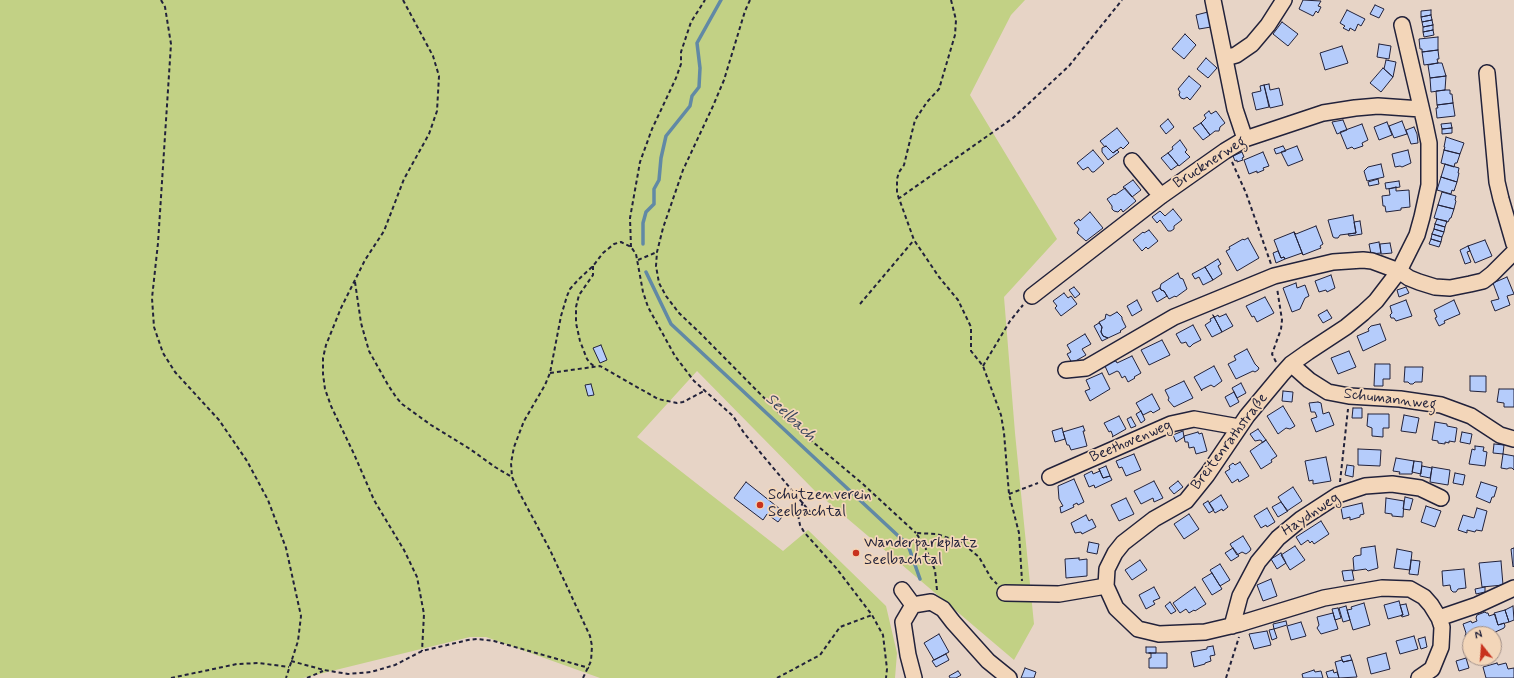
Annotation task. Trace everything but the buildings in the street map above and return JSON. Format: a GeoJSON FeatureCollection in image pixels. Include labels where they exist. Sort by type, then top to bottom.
{"type":"FeatureCollection","features":[{"type":"Feature","properties":{"kind":"street"},"geometry":{"type":"LineString","coordinates":[[1213,0],[1235,109],[1245,138]]}},
{"type":"Feature","properties":{"kind":"street"},"geometry":{"type":"LineString","coordinates":[[1225,58],[1236,55],[1252,44],[1268,25],[1284,0]]}},
{"type":"Feature","properties":{"kind":"street","name":"Breitenrathstraße"},"geometry":{"type":"LineString","coordinates":[[1106,586],[1107,570],[1115,553],[1123,543],[1154,519],[1186,500],[1207,475],[1239,427],[1264,394],[1292,364],[1352,323],[1376,301],[1399,271],[1417,235],[1426,201],[1429,143],[1402,25]]}},
{"type":"Feature","properties":{"kind":"street"},"geometry":{"type":"LineString","coordinates":[[1487,73],[1497,182],[1500,199],[1514,244]]}},
{"type":"Feature","properties":{"kind":"street","name":"Brucknerweg"},"geometry":{"type":"LineString","coordinates":[[1032,296],[1161,196],[1245,138],[1322,113],[1378,106],[1421,108]]}},
{"type":"Feature","properties":{"kind":"street"},"geometry":{"type":"LineString","coordinates":[[1132,161],[1161,196]]}},
{"type":"Feature","properties":{"kind":"street"},"geometry":{"type":"LineString","coordinates":[[1066,370],[1086,368],[1174,316],[1275,279],[1333,262],[1348,260],[1372,261],[1399,271],[1409,278],[1419,282],[1435,287],[1450,288],[1483,281],[1514,252]]}},
{"type":"Feature","properties":{"kind":"street","name":"Schumannweg"},"geometry":{"type":"LineString","coordinates":[[1292,364],[1308,380],[1328,392],[1349,396],[1400,399],[1441,405],[1470,416],[1500,435],[1514,439]]}},
{"type":"Feature","properties":{"kind":"street","name":"Beethovenweg"},"geometry":{"type":"LineString","coordinates":[[1050,477],[1171,424],[1194,420],[1239,427]]}},
{"type":"Feature","properties":{"kind":"street","name":"Haydnweg"},"geometry":{"type":"LineString","coordinates":[[1232,626],[1240,596],[1258,562],[1278,538],[1301,519],[1338,495],[1365,486],[1392,484],[1420,488],[1441,498]]}},
{"type":"Feature","properties":{"kind":"street"},"geometry":{"type":"LineString","coordinates":[[1005,593],[1059,594],[1106,586],[1116,608],[1138,629],[1159,634],[1179,634],[1205,632],[1232,626],[1324,598],[1382,588],[1410,589],[1424,597],[1431,605],[1439,618],[1442,627],[1441,647],[1432,669],[1419,678]]}},
{"type":"Feature","properties":{"kind":"street"},"geometry":{"type":"LineString","coordinates":[[1439,618],[1477,605],[1514,588]]}},
{"type":"Feature","properties":{"kind":"street"},"geometry":{"type":"LineString","coordinates":[[902,590],[913,604]]}},
{"type":"Feature","properties":{"kind":"street"},"geometry":{"type":"LineString","coordinates":[[913,604],[930,602],[944,609],[953,622],[988,661],[1008,678]]}},
{"type":"Feature","properties":{"kind":"street"},"geometry":{"type":"LineString","coordinates":[[913,604],[903,622],[908,655],[914,678]]}},
{"type":"Feature","properties":{"kind":"path"},"geometry":{"type":"LineString","coordinates":[[161,0],[165,7],[171,44],[158,243],[152,298],[154,327],[163,353],[175,372],[218,420],[247,461],[268,500],[286,548],[301,616],[298,641],[286,678]]}},
{"type":"Feature","properties":{"kind":"path"},"geometry":{"type":"LineString","coordinates":[[403,0],[433,56],[438,76],[437,111],[429,134],[404,179],[384,231],[365,260],[341,308],[326,346],[323,358],[323,374],[325,389],[331,406],[374,500],[404,550],[417,577],[424,614],[422,651]]}},
{"type":"Feature","properties":{"kind":"path"},"geometry":{"type":"LineString","coordinates":[[705,0],[691,22],[681,52],[680,64],[676,78],[652,129],[640,162],[630,218],[631,247],[638,260],[643,292],[648,307],[675,356],[694,381],[733,416],[744,433],[811,513]]}},
{"type":"Feature","properties":{"kind":"path"},"geometry":{"type":"LineString","coordinates":[[750,0],[745,11],[724,80],[683,170],[663,228],[656,252],[656,266],[659,283],[666,296],[679,313],[781,415],[864,485],[916,533],[935,570],[938,590],[930,602]]}},
{"type":"Feature","properties":{"kind":"path"},"geometry":{"type":"LineString","coordinates":[[951,0],[956,20],[955,35],[939,89],[927,102],[915,120],[904,165],[897,178],[897,192],[898,199],[914,240],[939,277],[958,300],[970,327],[971,351],[983,366],[1001,415],[1009,494],[1019,533],[1023,594]]}},
{"type":"Feature","properties":{"kind":"path"},"geometry":{"type":"LineString","coordinates":[[898,199],[1013,118],[1069,66],[1122,0]]}},
{"type":"Feature","properties":{"kind":"path"},"geometry":{"type":"LineString","coordinates":[[1232,162],[1246,193],[1275,279],[1282,320],[1281,329],[1272,354]]}},
{"type":"Feature","properties":{"kind":"path"},"geometry":{"type":"LineString","coordinates":[[860,304],[914,240]]}},
{"type":"Feature","properties":{"kind":"path"},"geometry":{"type":"LineString","coordinates":[[583,678],[589,668],[592,653],[590,636],[550,550],[512,476],[511,463],[514,447],[520,430],[550,374],[560,316],[570,289],[593,266],[603,253],[614,244],[620,242],[631,247]]}},
{"type":"Feature","properties":{"kind":"path"},"geometry":{"type":"LineString","coordinates":[[638,260],[656,252]]}},
{"type":"Feature","properties":{"kind":"path"},"geometry":{"type":"LineString","coordinates":[[593,266],[593,275],[579,295],[576,307],[580,341],[590,364],[595,368]]}},
{"type":"Feature","properties":{"kind":"path"},"geometry":{"type":"LineString","coordinates":[[355,280],[361,323],[369,351],[396,397],[402,404],[470,448],[495,468],[512,476]]}},
{"type":"Feature","properties":{"kind":"path"},"geometry":{"type":"LineString","coordinates":[[983,366],[1010,321],[1032,296]]}},
{"type":"Feature","properties":{"kind":"path"},"geometry":{"type":"LineString","coordinates":[[550,374],[600,366],[658,399],[677,403],[704,391]]}},
{"type":"Feature","properties":{"kind":"path"},"geometry":{"type":"LineString","coordinates":[[1338,495],[1349,396]]}},
{"type":"Feature","properties":{"kind":"path"},"geometry":{"type":"LineString","coordinates":[[1009,494],[1050,477]]}},
{"type":"Feature","properties":{"kind":"path"},"geometry":{"type":"LineString","coordinates":[[803,502],[798,515],[798,520],[804,532],[837,569],[872,615],[883,635],[887,669],[886,678]]}},
{"type":"Feature","properties":{"kind":"path"},"geometry":{"type":"LineString","coordinates":[[916,533],[937,534],[960,542],[978,557],[991,578],[1005,593]]}},
{"type":"Feature","properties":{"kind":"path"},"geometry":{"type":"LineString","coordinates":[[777,678],[820,655],[840,627],[872,615]]}},
{"type":"Feature","properties":{"kind":"path"},"geometry":{"type":"LineString","coordinates":[[291,661],[324,670],[348,674],[372,672],[396,665],[422,651],[468,640],[486,640],[589,668]]}},
{"type":"Feature","properties":{"kind":"path"},"geometry":{"type":"LineString","coordinates":[[1226,678],[1239,640]]}},
{"type":"Feature","properties":{"kind":"path"},"geometry":{"type":"LineString","coordinates":[[171,678],[237,664],[259,663],[289,667]]}},
{"type":"Feature","properties":{"kind":"path"},"geometry":{"type":"LineString","coordinates":[[307,678],[324,670]]}},
{"type":"Feature","properties":{"kind":"green space"},"geometry":{"type":"Polygon","coordinates":[[[0,0],[1025,0],[1011,15],[970,95],[1057,239],[1004,297],[1015,433],[1034,624],[1014,660],[815,491],[697,371],[637,437],[783,551],[808,530],[886,606],[897,653],[895,678],[600,678],[486,637],[470,637],[303,678],[0,678],[0,0]]]}},
{"type":"Feature","properties":{"kind":"waterway","name":"Seelbach"},"geometry":{"type":"LineString","coordinates":[[643,244],[643,223],[646,212],[654,204],[654,189],[659,180],[661,158],[666,136],[690,106],[692,96],[699,87],[700,68],[697,43],[721,0]]}},
{"type":"Feature","properties":{"kind":"waterway","name":"Seelbach"},"geometry":{"type":"LineString","coordinates":[[646,272],[671,324],[908,545],[920,579]]}},
{"type":"Feature","properties":{"kind":"place","name":"Schützenverein Seelbachtal"},"geometry":{"type":"Point","coordinates":[760,505]}},
{"type":"Feature","properties":{"kind":"place","name":"Wanderparkplatz Seelbachtal"},"geometry":{"type":"Point","coordinates":[856,553]}}]}
